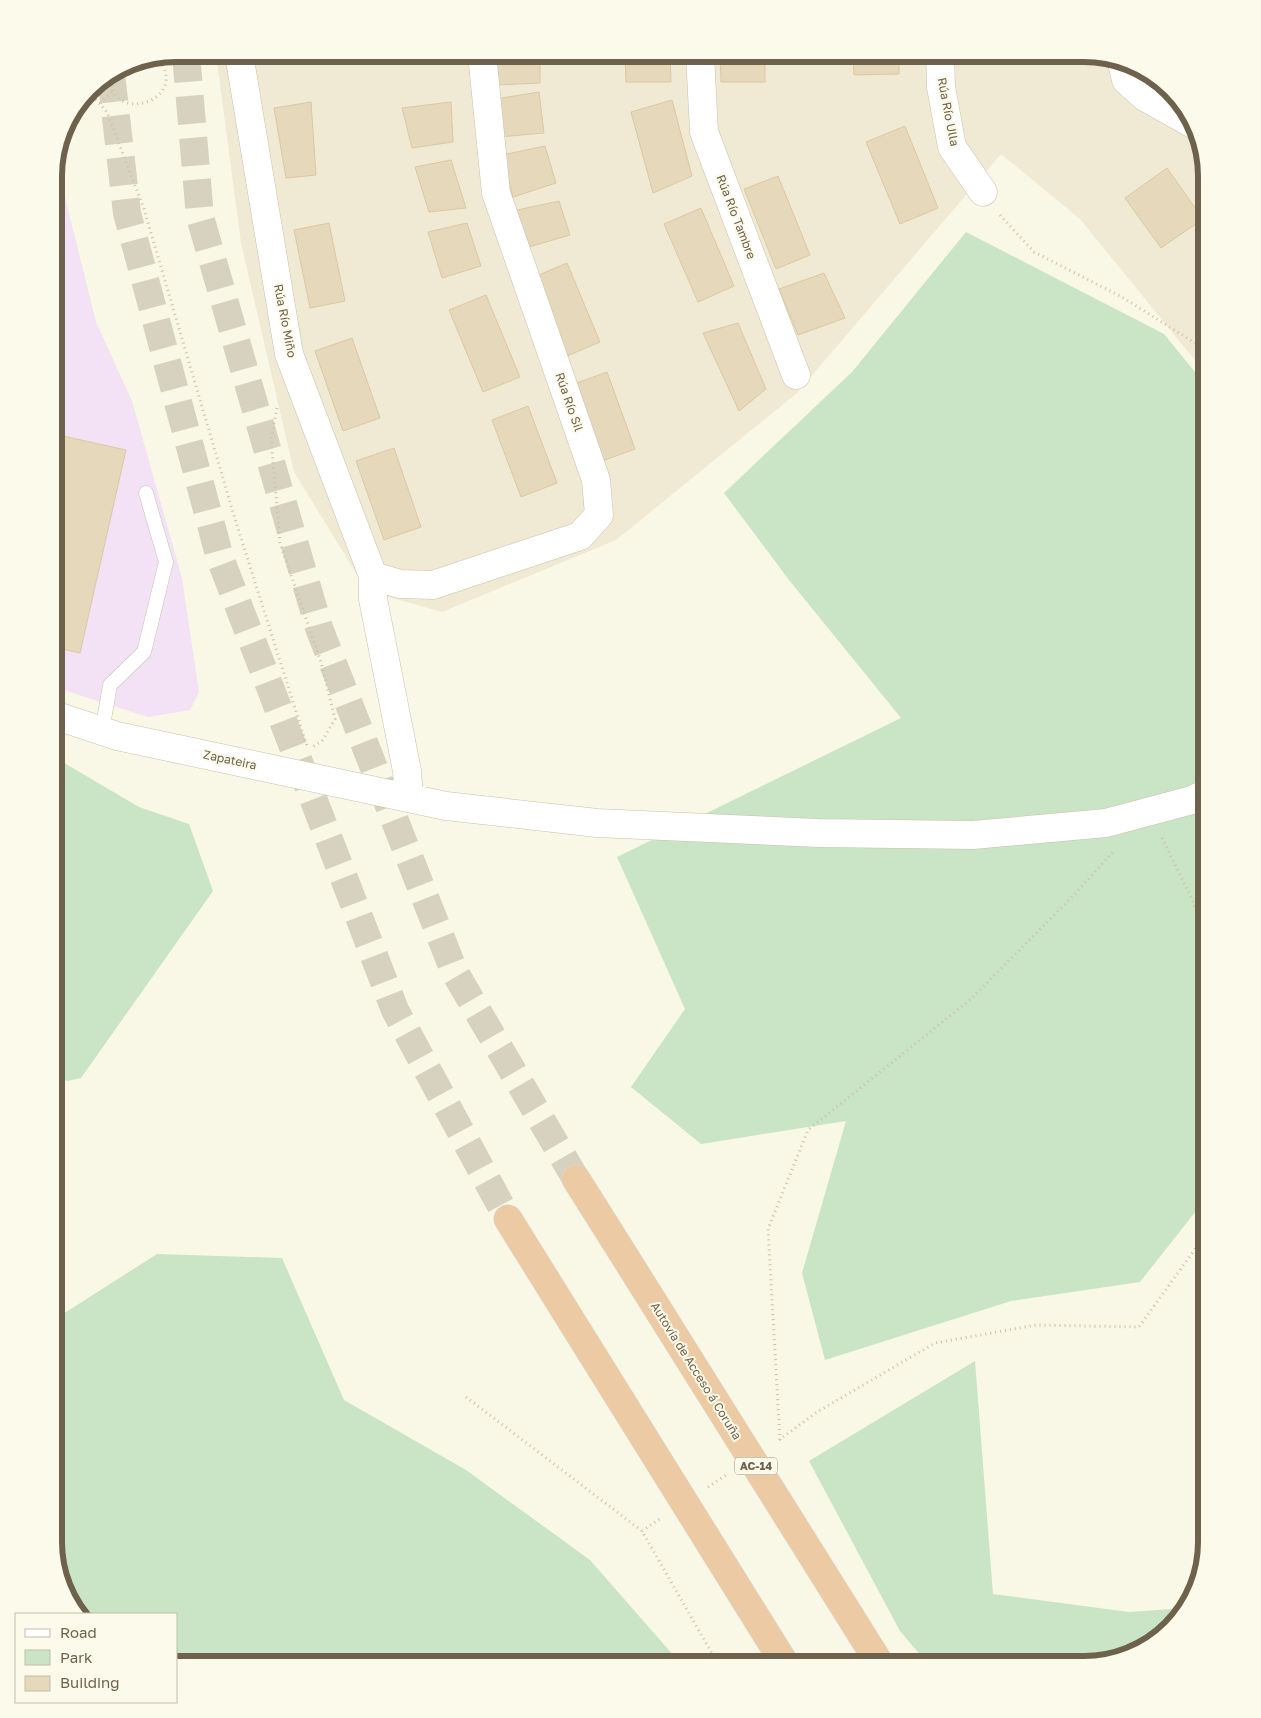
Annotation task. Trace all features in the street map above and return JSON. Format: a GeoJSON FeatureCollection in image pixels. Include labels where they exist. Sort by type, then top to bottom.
{"type":"FeatureCollection","features":[{"type":"Feature","properties":{"kind":"highway","name":"Autovía de Acceso á Coruña"},"geometry":{"type":"LineString","coordinates":[[576,1179],[875,1656]]}},
{"type":"Feature","properties":{"kind":"highway"},"geometry":{"type":"LineString","coordinates":[[508,1218],[780,1656]]}},
{"type":"Feature","properties":{"kind":"street","name":"Rúa Río Miño"},"geometry":{"type":"LineString","coordinates":[[240,62],[290,354],[373,576],[373,599],[407,771],[409,797]]}},
{"type":"Feature","properties":{"kind":"street","name":"Rúa Río Sil"},"geometry":{"type":"LineString","coordinates":[[373,576],[400,584],[433,585],[580,536],[599,515],[596,480],[496,193],[483,62]]}},
{"type":"Feature","properties":{"kind":"street","name":"Rúa Río Tambre"},"geometry":{"type":"LineString","coordinates":[[700,63],[704,132],[796,375]]}},
{"type":"Feature","properties":{"kind":"street","name":"Rúa Río Ulla"},"geometry":{"type":"LineString","coordinates":[[940,63],[941,87],[952,147],[983,192]]}},
{"type":"Feature","properties":{"kind":"street"},"geometry":{"type":"LineString","coordinates":[[1124,70],[1126,80],[1144,98],[1183,119]]}},
{"type":"Feature","properties":{"kind":"street","name":"Zapateira"},"geometry":{"type":"LineString","coordinates":[[63,718],[117,736],[446,806],[597,822],[818,833],[973,835],[1106,822],[1198,797]]}},
{"type":"Feature","properties":{"kind":"lane"},"geometry":{"type":"LineString","coordinates":[[102,731],[110,685],[144,652],[166,562],[146,493]]}},
{"type":"Feature","properties":{"kind":"path"},"geometry":{"type":"LineString","coordinates":[[112,82],[114,90],[125,101],[133,104],[142,104],[151,101],[163,89],[166,80],[162,63]]}},
{"type":"Feature","properties":{"kind":"path"},"geometry":{"type":"LineString","coordinates":[[100,103],[114,90]]}},
{"type":"Feature","properties":{"kind":"path"},"geometry":{"type":"LineString","coordinates":[[94,98],[107,112],[144,209],[235,519],[308,749]]}},
{"type":"Feature","properties":{"kind":"path"},"geometry":{"type":"LineString","coordinates":[[983,192],[992,206],[1034,252],[1122,297],[1198,346]]}},
{"type":"Feature","properties":{"kind":"path"},"geometry":{"type":"LineString","coordinates":[[279,400],[271,438],[280,543],[321,662],[335,719],[322,741],[308,749],[300,749]]}},
{"type":"Feature","properties":{"kind":"path"},"geometry":{"type":"LineString","coordinates":[[1150,811],[1198,914]]}},
{"type":"Feature","properties":{"kind":"path"},"geometry":{"type":"LineString","coordinates":[[780,1440],[768,1229],[808,1130],[971,1000],[1118,847]]}},
{"type":"Feature","properties":{"kind":"path"},"geometry":{"type":"LineString","coordinates":[[772,1445],[817,1412],[935,1343],[1036,1325],[1139,1327],[1198,1245]]}},
{"type":"Feature","properties":{"kind":"path"},"geometry":{"type":"LineString","coordinates":[[466,1397],[642,1531],[713,1656]]}},
{"type":"Feature","properties":{"kind":"path"},"geometry":{"type":"LineString","coordinates":[[707,1488],[731,1472]]}},
{"type":"Feature","properties":{"kind":"path"},"geometry":{"type":"LineString","coordinates":[[642,1531],[666,1515]]}},
{"type":"Feature","properties":{"kind":"shaded area"},"geometry":{"type":"Polygon","coordinates":[[[217,62],[1092,63],[1128,71],[1154,86],[1175,107],[1190,133],[1195,147],[1198,161],[1198,364],[1080,219],[1001,154],[797,393],[616,540],[442,612],[367,591],[294,472],[241,243],[217,62]]]}},
{"type":"Feature","properties":{"kind":"shaded area"},"geometry":{"type":"Polygon","coordinates":[[[63,189],[96,322],[132,401],[182,578],[199,692],[190,710],[148,717],[63,690],[63,189]]]}},
{"type":"Feature","properties":{"kind":"green space"},"geometry":{"type":"Polygon","coordinates":[[[966,232],[1164,334],[1198,376],[1198,1208],[1140,1282],[1011,1301],[825,1360],[802,1273],[846,1121],[701,1144],[631,1087],[685,1009],[617,857],[901,718],[789,580],[724,493],[852,372],[966,232]]]}},
{"type":"Feature","properties":{"kind":"green space"},"geometry":{"type":"Polygon","coordinates":[[[63,762],[139,807],[189,824],[213,891],[81,1078],[67,1081],[62,1079],[63,762]]]}},
{"type":"Feature","properties":{"kind":"green space"},"geometry":{"type":"Polygon","coordinates":[[[157,1254],[282,1258],[344,1400],[466,1470],[590,1560],[674,1656],[178,1655],[178,1613],[88,1613],[71,1585],[63,1557],[62,1312],[63,1314],[157,1254]]]}},
{"type":"Feature","properties":{"kind":"green space"},"geometry":{"type":"Polygon","coordinates":[[[975,1361],[993,1594],[1129,1612],[1177,1609],[1154,1632],[1142,1640],[1114,1652],[1100,1655],[921,1656],[900,1631],[809,1461],[975,1361]]]}},
{"type":"Feature","properties":{"kind":"building"},"geometry":{"type":"Polygon","coordinates":[[[497,62],[540,62],[540,83],[497,85],[497,62]]]}},
{"type":"Feature","properties":{"kind":"building"},"geometry":{"type":"Polygon","coordinates":[[[625,62],[670,63],[671,82],[626,82],[625,62]]]}},
{"type":"Feature","properties":{"kind":"building"},"geometry":{"type":"Polygon","coordinates":[[[720,63],[765,63],[765,82],[721,82],[720,63]]]}},
{"type":"Feature","properties":{"kind":"building"},"geometry":{"type":"Polygon","coordinates":[[[853,63],[899,63],[899,74],[854,75],[853,63]]]}},
{"type":"Feature","properties":{"kind":"building"},"geometry":{"type":"Polygon","coordinates":[[[539,92],[544,133],[499,137],[495,99],[539,92]]]}},
{"type":"Feature","properties":{"kind":"building"},"geometry":{"type":"Polygon","coordinates":[[[672,100],[692,176],[653,193],[631,112],[672,100]]]}},
{"type":"Feature","properties":{"kind":"building"},"geometry":{"type":"Polygon","coordinates":[[[311,102],[316,175],[286,178],[274,108],[311,102]]]}},
{"type":"Feature","properties":{"kind":"building"},"geometry":{"type":"Polygon","coordinates":[[[451,102],[453,142],[412,148],[402,108],[451,102]]]}},
{"type":"Feature","properties":{"kind":"building"},"geometry":{"type":"Polygon","coordinates":[[[905,126],[938,208],[900,224],[866,142],[905,126]]]}},
{"type":"Feature","properties":{"kind":"building"},"geometry":{"type":"Polygon","coordinates":[[[545,146],[556,183],[513,197],[502,155],[545,146]]]}},
{"type":"Feature","properties":{"kind":"building"},"geometry":{"type":"Polygon","coordinates":[[[451,160],[466,208],[429,212],[415,167],[451,160]]]}},
{"type":"Feature","properties":{"kind":"building"},"geometry":{"type":"Polygon","coordinates":[[[1167,168],[1198,212],[1198,222],[1161,248],[1125,198],[1167,168]]]}},
{"type":"Feature","properties":{"kind":"building"},"geometry":{"type":"Polygon","coordinates":[[[778,176],[810,255],[776,269],[744,189],[778,176]]]}},
{"type":"Feature","properties":{"kind":"building"},"geometry":{"type":"Polygon","coordinates":[[[559,201],[570,235],[529,247],[513,211],[559,201]]]}},
{"type":"Feature","properties":{"kind":"building"},"geometry":{"type":"Polygon","coordinates":[[[701,208],[734,286],[698,302],[664,224],[701,208]]]}},
{"type":"Feature","properties":{"kind":"building"},"geometry":{"type":"Polygon","coordinates":[[[329,223],[345,301],[310,308],[294,230],[329,223]]]}},
{"type":"Feature","properties":{"kind":"building"},"geometry":{"type":"Polygon","coordinates":[[[467,223],[481,266],[442,278],[428,232],[467,223]]]}},
{"type":"Feature","properties":{"kind":"building"},"geometry":{"type":"Polygon","coordinates":[[[567,263],[600,342],[567,356],[534,277],[567,263]]]}},
{"type":"Feature","properties":{"kind":"building"},"geometry":{"type":"Polygon","coordinates":[[[824,273],[845,318],[798,335],[779,289],[824,273]]]}},
{"type":"Feature","properties":{"kind":"building"},"geometry":{"type":"Polygon","coordinates":[[[486,295],[520,377],[483,392],[449,310],[486,295]]]}},
{"type":"Feature","properties":{"kind":"building"},"geometry":{"type":"Polygon","coordinates":[[[738,323],[766,389],[739,411],[703,333],[738,323]]]}},
{"type":"Feature","properties":{"kind":"building"},"geometry":{"type":"Polygon","coordinates":[[[352,338],[380,418],[343,431],[315,351],[352,338]]]}},
{"type":"Feature","properties":{"kind":"building"},"geometry":{"type":"Polygon","coordinates":[[[607,372],[635,449],[602,461],[574,384],[607,372]]]}},
{"type":"Feature","properties":{"kind":"building"},"geometry":{"type":"Polygon","coordinates":[[[528,406],[557,483],[521,497],[492,420],[528,406]]]}},
{"type":"Feature","properties":{"kind":"building"},"geometry":{"type":"Polygon","coordinates":[[[63,436],[126,450],[80,653],[63,649],[63,436]]]}},
{"type":"Feature","properties":{"kind":"building"},"geometry":{"type":"Polygon","coordinates":[[[394,448],[421,527],[384,540],[356,461],[394,448]]]}},
{"type":"Feature","properties":{"kind":"tunnel"},"geometry":{"type":"LineString","coordinates":[[187,62],[200,217],[319,628],[454,971],[576,1179]]}},
{"type":"Feature","properties":{"kind":"tunnel"},"geometry":{"type":"LineString","coordinates":[[112,83],[127,213],[220,558],[395,1010],[508,1219]]}}]}
